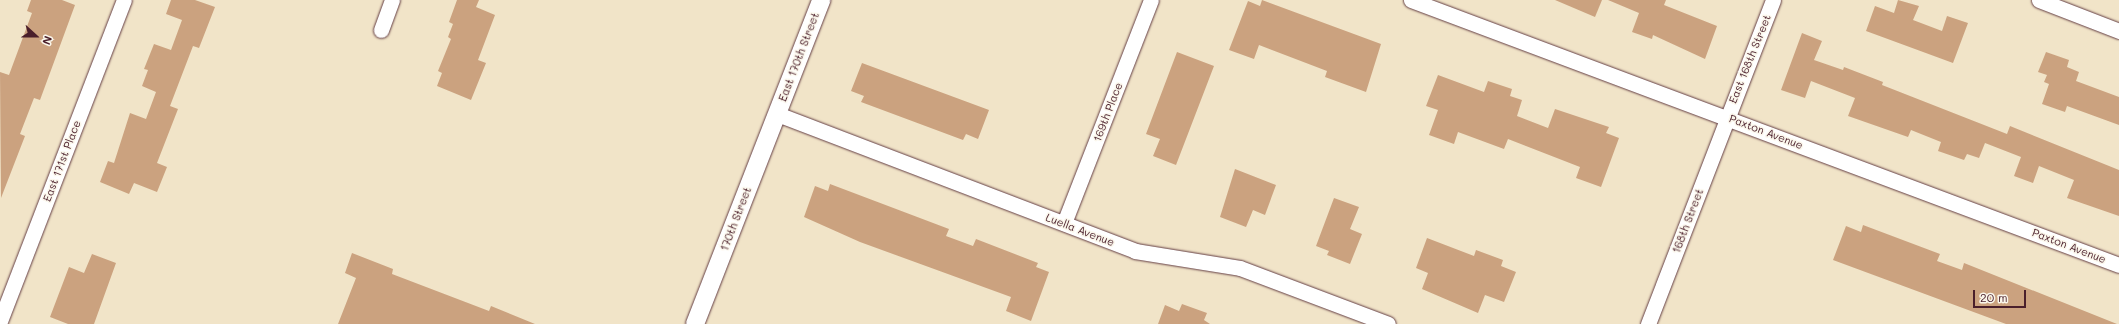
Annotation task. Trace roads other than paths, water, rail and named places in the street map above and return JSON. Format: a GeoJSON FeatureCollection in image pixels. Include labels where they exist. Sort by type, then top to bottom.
{"type":"FeatureCollection","features":[{"type":"Feature","properties":{"kind":"street","name":"East 171st Place"},"geometry":{"type":"LineString","coordinates":[[0,321],[124,0]]}},
{"type":"Feature","properties":{"kind":"street"},"geometry":{"type":"LineString","coordinates":[[381,30],[392,0]]}},
{"type":"Feature","properties":{"kind":"street","name":"East 170th Street"},"geometry":{"type":"LineString","coordinates":[[777,114],[821,0]]}},
{"type":"Feature","properties":{"kind":"street","name":"169th Place"},"geometry":{"type":"LineString","coordinates":[[1064,223],[1151,0]]}},
{"type":"Feature","properties":{"kind":"street","name":"Paxton Avenue"},"geometry":{"type":"LineString","coordinates":[[1411,0],[2119,265]]}},
{"type":"Feature","properties":{"kind":"street","name":"East 168th Street"},"geometry":{"type":"LineString","coordinates":[[1727,117],[1773,0]]}},
{"type":"Feature","properties":{"kind":"street"},"geometry":{"type":"LineString","coordinates":[[2039,0],[2119,31]]}},
{"type":"Feature","properties":{"kind":"street","name":"Luella Avenue"},"geometry":{"type":"LineString","coordinates":[[777,114],[1135,251],[1240,268],[1388,324]]}},
{"type":"Feature","properties":{"kind":"street","name":"170th Street"},"geometry":{"type":"LineString","coordinates":[[695,324],[777,114]]}},
{"type":"Feature","properties":{"kind":"street","name":"168th Street"},"geometry":{"type":"LineString","coordinates":[[1648,324],[1727,117]]}}]}
